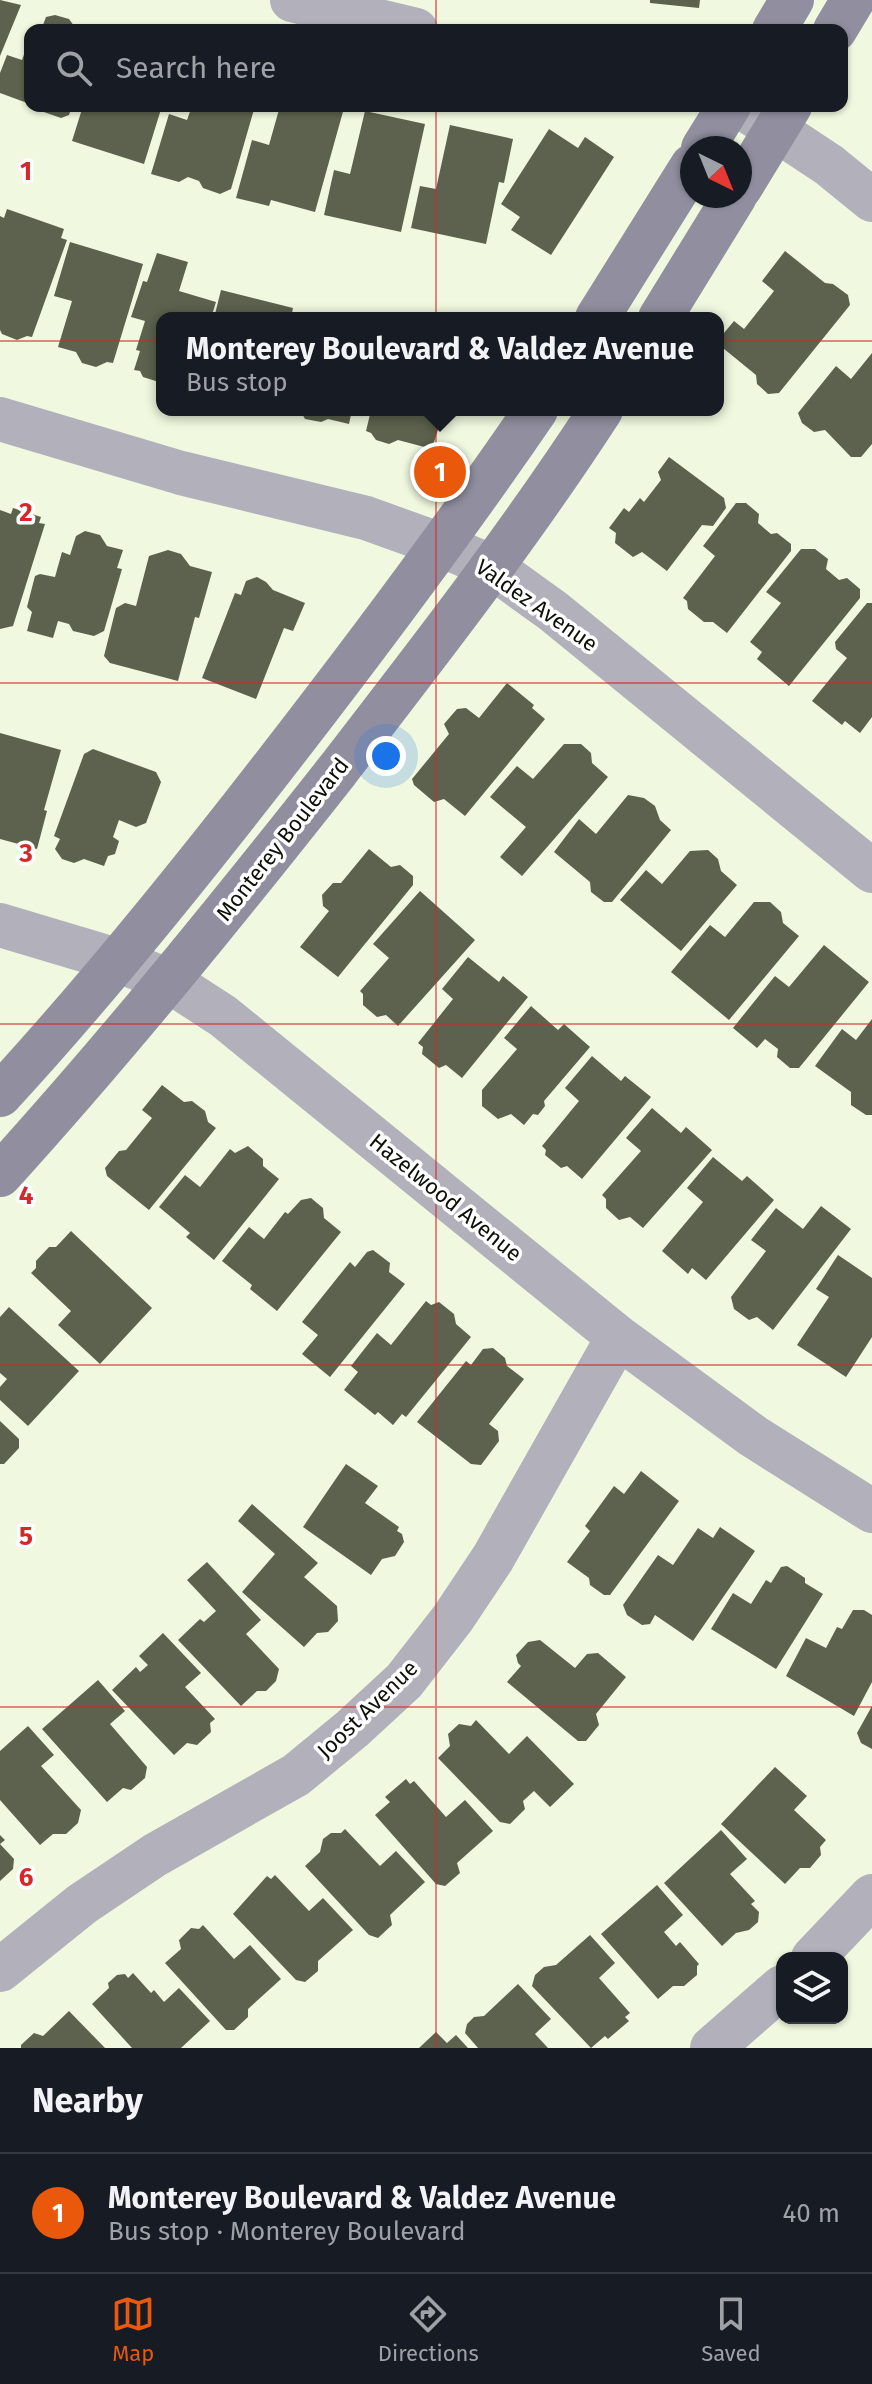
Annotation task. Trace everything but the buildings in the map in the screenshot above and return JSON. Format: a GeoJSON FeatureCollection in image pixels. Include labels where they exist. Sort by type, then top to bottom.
{"type":"FeatureCollection","features":[{"type":"Feature","properties":{"kind":"main road"},"geometry":{"type":"LineString","coordinates":[[778,24],[792,0]]}},
{"type":"Feature","properties":{"kind":"main road"},"geometry":{"type":"LineString","coordinates":[[839,24],[853,0]]}},
{"type":"Feature","properties":{"kind":"main road"},"geometry":{"type":"LineString","coordinates":[[710,136],[725,112]]}},
{"type":"Feature","properties":{"kind":"main road"},"geometry":{"type":"LineString","coordinates":[[752,168],[783,117]]}},
{"type":"Feature","properties":{"kind":"main road"},"geometry":{"type":"LineString","coordinates":[[601,312],[680,185]]}},
{"type":"Feature","properties":{"kind":"main road"},"geometry":{"type":"LineString","coordinates":[[664,312],[728,208]]}},
{"type":"Feature","properties":{"kind":"main road"},"geometry":{"type":"LineString","coordinates":[[0,1095],[117,960],[329,696],[532,416]]}},
{"type":"Feature","properties":{"kind":"main road","name":"Monterey Boulevard"},"geometry":{"type":"LineString","coordinates":[[0,1175],[121,1040],[344,761],[492,567],[597,416]]}},
{"type":"Feature","properties":{"kind":"street"},"geometry":{"type":"LineString","coordinates":[[292,0],[391,24]]}},
{"type":"Feature","properties":{"kind":"street"},"geometry":{"type":"LineString","coordinates":[[763,112],[783,117],[872,200]]}},
{"type":"Feature","properties":{"kind":"street","name":"Valdez Avenue"},"geometry":{"type":"LineString","coordinates":[[0,419],[181,473],[366,518],[492,567],[553,611],[872,871]]}},
{"type":"Feature","properties":{"kind":"street","name":"Hazelwood Avenue"},"geometry":{"type":"LineString","coordinates":[[0,925],[117,960],[169,981],[223,1016],[618,1337],[753,1436],[872,1511]]}},
{"type":"Feature","properties":{"kind":"street","name":"Joost Avenue"},"geometry":{"type":"LineString","coordinates":[[0,1970],[82,1904],[131,1871],[296,1775],[404,1681],[453,1618],[493,1558],[618,1337]]}},
{"type":"Feature","properties":{"kind":"street"},"geometry":{"type":"LineString","coordinates":[[819,1952],[872,1896]]}},
{"type":"Feature","properties":{"kind":"street"},"geometry":{"type":"LineString","coordinates":[[712,2048],[776,1992]]}},
{"type":"Feature","properties":{"kind":"place","name":"Monterey Boulevard & Valdez Avenue"},"geometry":{"type":"Point","coordinates":[440,472]}}]}
